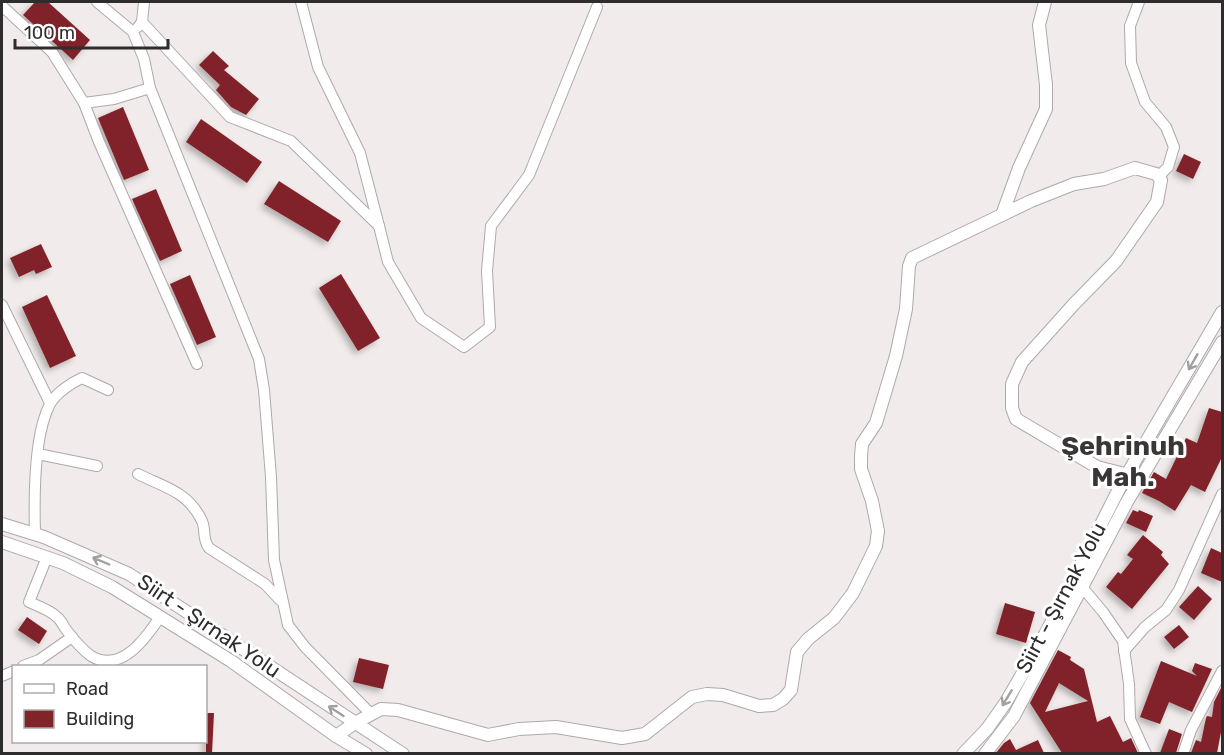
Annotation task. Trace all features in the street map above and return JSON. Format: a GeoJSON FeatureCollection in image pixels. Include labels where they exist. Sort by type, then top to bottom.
{"type":"FeatureCollection","features":[{"type":"Feature","properties":{"kind":"street"},"geometry":{"type":"LineString","coordinates":[[98,2],[133,32],[144,59],[150,88],[259,359],[272,477],[274,560],[288,625],[305,647],[371,714]]}},
{"type":"Feature","properties":{"kind":"street"},"geometry":{"type":"LineString","coordinates":[[133,32],[142,22],[144,2]]}},
{"type":"Feature","properties":{"kind":"street"},"geometry":{"type":"LineString","coordinates":[[301,2],[318,67],[360,153],[388,262],[421,318],[464,347],[490,327],[487,271],[491,226],[529,175],[597,7]]}},
{"type":"Feature","properties":{"kind":"street"},"geometry":{"type":"LineString","coordinates":[[1002,215],[1019,168],[1046,109],[1040,25],[1045,2]]}},
{"type":"Feature","properties":{"kind":"street"},"geometry":{"type":"LineString","coordinates":[[1139,2],[1130,26],[1131,63],[1145,102],[1166,128],[1174,147],[1168,167],[1158,177]]}},
{"type":"Feature","properties":{"kind":"street"},"geometry":{"type":"LineString","coordinates":[[2,6],[52,52],[84,103],[197,364]]}},
{"type":"Feature","properties":{"kind":"street"},"geometry":{"type":"LineString","coordinates":[[142,22],[231,117],[291,141],[379,226]]}},
{"type":"Feature","properties":{"kind":"street"},"geometry":{"type":"LineString","coordinates":[[84,103],[114,99],[150,88]]}},
{"type":"Feature","properties":{"kind":"street"},"geometry":{"type":"LineString","coordinates":[[336,736],[354,723],[381,709],[398,710],[488,735],[519,729],[556,727],[622,738],[645,734],[692,697],[706,694],[723,695],[759,706],[773,705],[783,699],[791,690],[797,652],[808,639],[834,618],[853,593],[876,546],[879,531],[861,468],[862,444],[876,423],[896,356],[906,309],[909,266],[912,258],[1031,201],[1074,184],[1104,179],[1135,168],[1147,171],[1161,180],[1157,202],[1116,261],[1022,362],[1012,384],[1012,408],[1016,419],[1097,467],[1141,478]]}},
{"type":"Feature","properties":{"kind":"street"},"geometry":{"type":"LineString","coordinates":[[2,310],[50,404]]}},
{"type":"Feature","properties":{"kind":"street","name":"Siirt - Şırnak Yolu"},"geometry":{"type":"LineString","coordinates":[[963,753],[987,729],[1006,702],[1047,630],[1126,475],[1222,312]]}},
{"type":"Feature","properties":{"kind":"street","name":"Siirt - Şırnak Yolu"},"geometry":{"type":"LineString","coordinates":[[985,753],[1014,716],[1141,478],[1222,342]]}},
{"type":"Feature","properties":{"kind":"street"},"geometry":{"type":"LineString","coordinates":[[35,534],[38,454],[50,404],[72,382],[82,378],[108,390]]}},
{"type":"Feature","properties":{"kind":"street"},"geometry":{"type":"LineString","coordinates":[[38,454],[98,466]]}},
{"type":"Feature","properties":{"kind":"street"},"geometry":{"type":"LineString","coordinates":[[138,474],[176,490],[194,508],[201,519],[204,542],[209,548],[265,584],[282,603]]}},
{"type":"Feature","properties":{"kind":"street"},"geometry":{"type":"LineString","coordinates":[[1124,651],[1145,627],[1166,610],[1179,590],[1222,494]]}},
{"type":"Feature","properties":{"kind":"street","name":"Siirt - Şırnak Yolu"},"geometry":{"type":"LineString","coordinates":[[2,524],[35,534],[129,573],[354,723],[403,753]]}},
{"type":"Feature","properties":{"kind":"street","name":"Siirt - Şırnak Yolu"},"geometry":{"type":"LineString","coordinates":[[2,542],[63,563],[112,587],[231,661],[336,736],[366,753]]}},
{"type":"Feature","properties":{"kind":"street"},"geometry":{"type":"LineString","coordinates":[[47,557],[29,602],[58,617],[72,637],[91,656],[104,660],[118,660],[148,635],[160,617]]}},
{"type":"Feature","properties":{"kind":"street"},"geometry":{"type":"LineString","coordinates":[[1082,587],[1103,612],[1123,642],[1129,684],[1130,719],[1146,753]]}},
{"type":"Feature","properties":{"kind":"street"},"geometry":{"type":"LineString","coordinates":[[26,665],[39,660],[72,637]]}},
{"type":"Feature","properties":{"kind":"street"},"geometry":{"type":"LineString","coordinates":[[1183,753],[1191,730],[1222,671]]}},
{"type":"Feature","properties":{"kind":"building"},"geometry":{"type":"Polygon","coordinates":[[[35,2],[48,2],[90,40],[73,60],[23,15],[35,2]]]}},
{"type":"Feature","properties":{"kind":"building"},"geometry":{"type":"Polygon","coordinates":[[[213,51],[229,66],[224,70],[259,99],[246,115],[231,107],[216,90],[220,85],[199,65],[213,51]]]}},
{"type":"Feature","properties":{"kind":"building"},"geometry":{"type":"Polygon","coordinates":[[[123,107],[149,170],[124,180],[98,118],[123,107]]]}},
{"type":"Feature","properties":{"kind":"building"},"geometry":{"type":"Polygon","coordinates":[[[201,119],[262,162],[247,183],[186,142],[201,119]]]}},
{"type":"Feature","properties":{"kind":"building"},"geometry":{"type":"Polygon","coordinates":[[[1184,154],[1201,162],[1193,179],[1176,171],[1184,154]]]}},
{"type":"Feature","properties":{"kind":"building"},"geometry":{"type":"Polygon","coordinates":[[[279,181],[341,221],[328,242],[264,204],[279,181]]]}},
{"type":"Feature","properties":{"kind":"building"},"geometry":{"type":"Polygon","coordinates":[[[156,189],[182,251],[160,261],[132,199],[156,189]]]}},
{"type":"Feature","properties":{"kind":"building"},"geometry":{"type":"Polygon","coordinates":[[[41,244],[52,267],[36,274],[34,270],[19,277],[10,258],[41,244]]]}},
{"type":"Feature","properties":{"kind":"building"},"geometry":{"type":"Polygon","coordinates":[[[341,274],[380,338],[358,351],[319,288],[341,274]]]}},
{"type":"Feature","properties":{"kind":"building"},"geometry":{"type":"Polygon","coordinates":[[[190,275],[216,337],[197,345],[170,284],[190,275]]]}},
{"type":"Feature","properties":{"kind":"building"},"geometry":{"type":"Polygon","coordinates":[[[47,295],[76,356],[50,368],[22,307],[47,295]]]}},
{"type":"Feature","properties":{"kind":"building"},"geometry":{"type":"Polygon","coordinates":[[[1209,408],[1222,412],[1222,457],[1205,492],[1191,485],[1175,511],[1142,493],[1154,472],[1166,479],[1186,438],[1197,443],[1209,408]]]}},
{"type":"Feature","properties":{"kind":"building"},"geometry":{"type":"Polygon","coordinates":[[[1133,510],[1153,516],[1146,532],[1126,523],[1133,510]]]}},
{"type":"Feature","properties":{"kind":"building"},"geometry":{"type":"Polygon","coordinates":[[[1143,535],[1163,552],[1161,555],[1169,564],[1132,609],[1106,587],[1133,559],[1127,555],[1143,535]]]}},
{"type":"Feature","properties":{"kind":"building"},"geometry":{"type":"Polygon","coordinates":[[[1211,548],[1222,553],[1222,582],[1201,573],[1211,548]]]}},
{"type":"Feature","properties":{"kind":"building"},"geometry":{"type":"Polygon","coordinates":[[[1198,586],[1212,599],[1194,620],[1179,607],[1198,586]]]}},
{"type":"Feature","properties":{"kind":"building"},"geometry":{"type":"Polygon","coordinates":[[[1005,603],[1035,612],[1026,643],[996,634],[1005,603]]]}},
{"type":"Feature","properties":{"kind":"building"},"geometry":{"type":"Polygon","coordinates":[[[27,617],[47,631],[39,644],[18,630],[27,617]]]}},
{"type":"Feature","properties":{"kind":"building"},"geometry":{"type":"Polygon","coordinates":[[[1179,625],[1189,637],[1174,649],[1164,637],[1179,625]]]}},
{"type":"Feature","properties":{"kind":"building"},"geometry":{"type":"Polygon","coordinates":[[[1058,650],[1071,657],[1070,660],[1084,669],[1097,722],[1110,716],[1123,742],[1131,738],[1138,753],[1062,753],[1030,703],[1058,650]],[[1059,683],[1045,712],[1088,701],[1059,683]]]}},
{"type":"Feature","properties":{"kind":"building"},"geometry":{"type":"Polygon","coordinates":[[[359,658],[389,665],[383,689],[353,682],[359,658]]]}},
{"type":"Feature","properties":{"kind":"building"},"geometry":{"type":"Polygon","coordinates":[[[1161,661],[1197,676],[1192,671],[1195,663],[1212,669],[1192,712],[1169,702],[1160,724],[1140,717],[1161,661]]]}},
{"type":"Feature","properties":{"kind":"building"},"geometry":{"type":"Polygon","coordinates":[[[1222,686],[1222,727],[1217,753],[1191,753],[1196,740],[1201,742],[1206,718],[1207,716],[1212,717],[1214,702],[1222,686]]]}},
{"type":"Feature","properties":{"kind":"building"},"geometry":{"type":"Polygon","coordinates":[[[207,713],[214,713],[212,753],[206,753],[207,713]]]}},
{"type":"Feature","properties":{"kind":"building"},"geometry":{"type":"Polygon","coordinates":[[[1169,729],[1182,734],[1176,753],[1160,753],[1169,729]]]}},
{"type":"Feature","properties":{"kind":"building"},"geometry":{"type":"Polygon","coordinates":[[[1010,739],[1016,750],[1038,740],[1044,753],[996,753],[1010,739]]]}},
{"type":"Feature","properties":{"kind":"district","name":"Şehrinuh Mah."},"geometry":{"type":"Point","coordinates":[1123,462]}}]}
